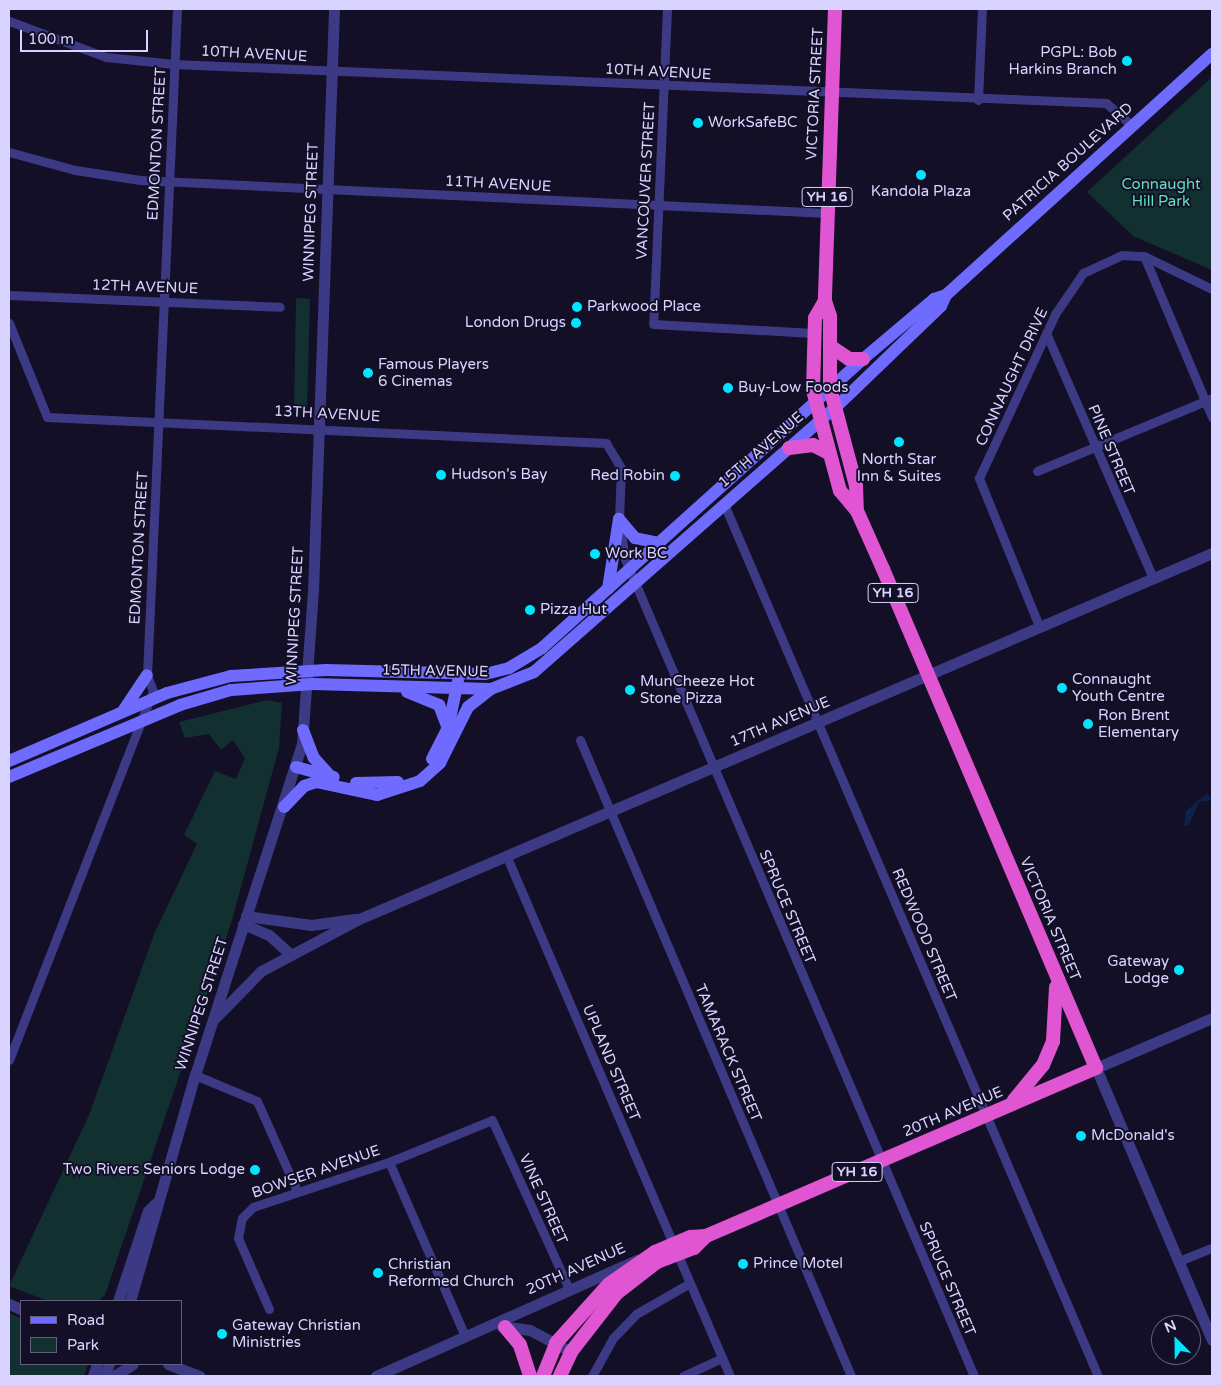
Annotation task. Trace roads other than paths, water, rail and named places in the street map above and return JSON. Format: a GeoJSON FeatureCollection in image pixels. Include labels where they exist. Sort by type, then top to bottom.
{"type":"FeatureCollection","features":[{"type":"Feature","properties":{"kind":"highway","name":"VICTORIA STREET"},"geometry":{"type":"LineString","coordinates":[[835,9],[826,213],[825,301],[830,346],[830,388],[856,486],[857,512]]}},
{"type":"Feature","properties":{"kind":"highway","name":"VICTORIA STREET"},"geometry":{"type":"LineString","coordinates":[[825,301],[815,318],[814,400],[840,491],[857,512],[1096,1068]]}},
{"type":"Feature","properties":{"kind":"highway"},"geometry":{"type":"LineString","coordinates":[[830,346],[849,358],[862,359]]}},
{"type":"Feature","properties":{"kind":"highway"},"geometry":{"type":"LineString","coordinates":[[789,448],[813,444],[829,453]]}},
{"type":"Feature","properties":{"kind":"highway"},"geometry":{"type":"LineString","coordinates":[[1007,1107],[1029,1086],[1053,1041],[1058,1003],[1054,971]]}},
{"type":"Feature","properties":{"kind":"highway","name":"20TH AVENUE"},"geometry":{"type":"LineString","coordinates":[[655,1252],[676,1249],[1096,1068]]}},
{"type":"Feature","properties":{"kind":"highway","name":"YH 16"},"geometry":{"type":"LineString","coordinates":[[560,1376],[571,1352],[617,1293],[676,1249]]}},
{"type":"Feature","properties":{"kind":"highway","name":"YH 16"},"geometry":{"type":"LineString","coordinates":[[543,1376],[556,1343],[609,1284],[655,1252]]}},
{"type":"Feature","properties":{"kind":"highway"},"geometry":{"type":"LineString","coordinates":[[505,1327],[520,1345],[530,1376]]}},
{"type":"Feature","properties":{"kind":"main road","name":"PATRICIA BOULEVARD"},"geometry":{"type":"LineString","coordinates":[[834,408],[941,306],[946,295],[1212,54]]}},
{"type":"Feature","properties":{"kind":"main road","name":"PATRICIA BOULEVARD"},"geometry":{"type":"LineString","coordinates":[[830,388],[934,299],[946,295]]}},
{"type":"Feature","properties":{"kind":"main road","name":"15TH AVENUE"},"geometry":{"type":"LineString","coordinates":[[9,761],[151,700],[212,680],[276,670],[460,674],[509,668],[542,648],[814,400],[830,388]]}},
{"type":"Feature","properties":{"kind":"main road","name":"15TH AVENUE"},"geometry":{"type":"LineString","coordinates":[[9,777],[142,721],[205,697],[275,686],[326,684],[491,689],[550,661],[834,408]]}},
{"type":"Feature","properties":{"kind":"main road"},"geometry":{"type":"LineString","coordinates":[[619,519],[636,538],[659,543]]}},
{"type":"Feature","properties":{"kind":"main road"},"geometry":{"type":"LineString","coordinates":[[608,589],[619,519]]}},
{"type":"Feature","properties":{"kind":"main road"},"geometry":{"type":"LineString","coordinates":[[122,713],[147,674]]}},
{"type":"Feature","properties":{"kind":"main road"},"geometry":{"type":"LineString","coordinates":[[296,767],[362,785],[396,783],[433,758],[448,728],[460,674]]}},
{"type":"Feature","properties":{"kind":"main road"},"geometry":{"type":"LineString","coordinates":[[385,687],[434,701],[448,728]]}},
{"type":"Feature","properties":{"kind":"main road"},"geometry":{"type":"LineString","coordinates":[[284,807],[310,783],[377,795],[420,781],[440,763],[468,707],[491,689]]}},
{"type":"Feature","properties":{"kind":"main road"},"geometry":{"type":"LineString","coordinates":[[303,730],[314,758],[330,776]]}},
{"type":"Feature","properties":{"kind":"street","name":"EDMONTON STREET"},"geometry":{"type":"LineString","coordinates":[[9,1060],[151,700],[152,679],[147,674],[177,9]]}},
{"type":"Feature","properties":{"kind":"street","name":"WINNIPEG STREET"},"geometry":{"type":"LineString","coordinates":[[130,1300],[157,1217],[156,1203],[195,1075],[244,920],[284,807],[296,767],[303,730],[334,9]]}},
{"type":"Feature","properties":{"kind":"street","name":"VANCOUVER STREET"},"geometry":{"type":"LineString","coordinates":[[667,9],[652,324],[814,333]]}},
{"type":"Feature","properties":{"kind":"street"},"geometry":{"type":"LineString","coordinates":[[978,100],[982,9]]}},
{"type":"Feature","properties":{"kind":"street","name":"10TH AVENUE"},"geometry":{"type":"LineString","coordinates":[[9,21],[106,58],[174,64],[831,94],[1106,103],[1132,126]]}},
{"type":"Feature","properties":{"kind":"street","name":"11TH AVENUE"},"geometry":{"type":"LineString","coordinates":[[9,152],[99,175],[169,182],[826,213]]}},
{"type":"Feature","properties":{"kind":"street","name":"CONNAUGHT DRIVE"},"geometry":{"type":"LineString","coordinates":[[1038,626],[979,478],[1046,332],[1083,273],[1122,255],[1144,256],[1212,289]]}},
{"type":"Feature","properties":{"kind":"street"},"geometry":{"type":"LineString","coordinates":[[1144,256],[1209,400],[1212,417]]}},
{"type":"Feature","properties":{"kind":"street","name":"12TH AVENUE"},"geometry":{"type":"LineString","coordinates":[[9,295],[280,307]]}},
{"type":"Feature","properties":{"kind":"street","name":"13TH AVENUE"},"geometry":{"type":"LineString","coordinates":[[9,323],[47,417],[317,427],[606,443]]}},
{"type":"Feature","properties":{"kind":"street","name":"PINE STREET"},"geometry":{"type":"LineString","coordinates":[[1046,332],[1152,578]]}},
{"type":"Feature","properties":{"kind":"street"},"geometry":{"type":"LineString","coordinates":[[1037,471],[1209,400]]}},
{"type":"Feature","properties":{"kind":"street","name":"SPRUCE STREET"},"geometry":{"type":"LineString","coordinates":[[606,443],[621,468],[620,545],[629,570],[974,1376]]}},
{"type":"Feature","properties":{"kind":"street","name":"REDWOOD STREET"},"geometry":{"type":"LineString","coordinates":[[724,504],[1098,1376]]}},
{"type":"Feature","properties":{"kind":"street","name":"17TH AVENUE"},"geometry":{"type":"LineString","coordinates":[[213,1021],[250,979],[289,953],[359,919],[1038,626],[1212,553]]}},
{"type":"Feature","properties":{"kind":"street","name":"TAMARACK STREET"},"geometry":{"type":"LineString","coordinates":[[580,740],[780,1205],[850,1376]]}},
{"type":"Feature","properties":{"kind":"street","name":"UPLAND STREET"},"geometry":{"type":"LineString","coordinates":[[506,855],[730,1376]]}},
{"type":"Feature","properties":{"kind":"street","name":"17TH AVENUE"},"geometry":{"type":"LineString","coordinates":[[244,920],[311,925],[359,919]]}},
{"type":"Feature","properties":{"kind":"street"},"geometry":{"type":"LineString","coordinates":[[244,920],[269,935],[289,953]]}},
{"type":"Feature","properties":{"kind":"street","name":"20TH AVENUE"},"geometry":{"type":"LineString","coordinates":[[1096,1068],[1212,1018]]}},
{"type":"Feature","properties":{"kind":"street","name":"VICTORIA STREET"},"geometry":{"type":"LineString","coordinates":[[1096,1068],[1212,1340]]}},
{"type":"Feature","properties":{"kind":"street"},"geometry":{"type":"LineString","coordinates":[[195,1075],[257,1101],[297,1191]]}},
{"type":"Feature","properties":{"kind":"street","name":"BOWSER AVENUE"},"geometry":{"type":"LineString","coordinates":[[269,1309],[238,1238],[242,1218],[252,1207],[389,1162],[492,1120]]}},
{"type":"Feature","properties":{"kind":"street","name":"VINE STREET"},"geometry":{"type":"LineString","coordinates":[[492,1120],[569,1289]]}},
{"type":"Feature","properties":{"kind":"street"},"geometry":{"type":"LineString","coordinates":[[389,1162],[465,1336]]}},
{"type":"Feature","properties":{"kind":"street","name":"WINNIPEG STREET"},"geometry":{"type":"LineString","coordinates":[[118,1300],[148,1211],[156,1203]]}},
{"type":"Feature","properties":{"kind":"street"},"geometry":{"type":"LineString","coordinates":[[1179,1261],[1212,1248]]}},
{"type":"Feature","properties":{"kind":"street","name":"20TH AVENUE"},"geometry":{"type":"LineString","coordinates":[[376,1376],[655,1252]]}},
{"type":"Feature","properties":{"kind":"street"},"geometry":{"type":"LineString","coordinates":[[592,1376],[613,1338],[636,1314],[690,1283]]}},
{"type":"Feature","properties":{"kind":"street","name":"20TH AVENUE"},"geometry":{"type":"LineString","coordinates":[[490,1326],[530,1330],[571,1352]]}},
{"type":"Feature","properties":{"kind":"street"},"geometry":{"type":"LineString","coordinates":[[683,1376],[722,1358]]}},
{"type":"Feature","properties":{"kind":"street"},"geometry":{"type":"LineString","coordinates":[[114,1376],[131,1365]]}},
{"type":"Feature","properties":{"kind":"street"},"geometry":{"type":"LineString","coordinates":[[171,1365],[200,1376]]}},
{"type":"Feature","properties":{"kind":"water"},"geometry":{"type":"Polygon","coordinates":[[[1207,793],[1212,800],[1199,802],[1189,825],[1184,826],[1186,811],[1207,793]]]}},
{"type":"Feature","properties":{"kind":"place","name":"PGPL: Bob Harkins Branch"},"geometry":{"type":"Point","coordinates":[1127,61]}},
{"type":"Feature","properties":{"kind":"place","name":"WorkSafeBC"},"geometry":{"type":"Point","coordinates":[698,123]}},
{"type":"Feature","properties":{"kind":"place","name":"Kandola Plaza"},"geometry":{"type":"Point","coordinates":[921,175]}},
{"type":"Feature","properties":{"kind":"place","name":"Parkwood Place"},"geometry":{"type":"Point","coordinates":[577,307]}},
{"type":"Feature","properties":{"kind":"place","name":"London Drugs"},"geometry":{"type":"Point","coordinates":[576,323]}},
{"type":"Feature","properties":{"kind":"place","name":"Famous Players 6 Cinemas"},"geometry":{"type":"Point","coordinates":[368,373]}},
{"type":"Feature","properties":{"kind":"place","name":"Buy-Low Foods"},"geometry":{"type":"Point","coordinates":[728,388]}},
{"type":"Feature","properties":{"kind":"place","name":"North Star Inn & Suites"},"geometry":{"type":"Point","coordinates":[899,442]}},
{"type":"Feature","properties":{"kind":"place","name":"Hudson's Bay"},"geometry":{"type":"Point","coordinates":[441,475]}},
{"type":"Feature","properties":{"kind":"place","name":"Red Robin"},"geometry":{"type":"Point","coordinates":[675,476]}},
{"type":"Feature","properties":{"kind":"place","name":"Work BC"},"geometry":{"type":"Point","coordinates":[595,554]}},
{"type":"Feature","properties":{"kind":"place","name":"Pizza Hut"},"geometry":{"type":"Point","coordinates":[530,610]}},
{"type":"Feature","properties":{"kind":"place","name":"Connaught Youth Centre"},"geometry":{"type":"Point","coordinates":[1062,688]}},
{"type":"Feature","properties":{"kind":"place","name":"MunCheeze Hot Stone Pizza"},"geometry":{"type":"Point","coordinates":[630,690]}},
{"type":"Feature","properties":{"kind":"place","name":"Ron Brent Elementary"},"geometry":{"type":"Point","coordinates":[1088,724]}},
{"type":"Feature","properties":{"kind":"place","name":"Gateway Lodge"},"geometry":{"type":"Point","coordinates":[1179,970]}},
{"type":"Feature","properties":{"kind":"place","name":"McDonald's"},"geometry":{"type":"Point","coordinates":[1081,1136]}},
{"type":"Feature","properties":{"kind":"place","name":"Two Rivers Seniors Lodge"},"geometry":{"type":"Point","coordinates":[255,1170]}},
{"type":"Feature","properties":{"kind":"place","name":"Prince Motel"},"geometry":{"type":"Point","coordinates":[743,1264]}},
{"type":"Feature","properties":{"kind":"place","name":"Christian Reformed Church"},"geometry":{"type":"Point","coordinates":[378,1273]}},
{"type":"Feature","properties":{"kind":"place","name":"Gateway Christian Ministries"},"geometry":{"type":"Point","coordinates":[222,1334]}},
{"type":"Feature","properties":{"kind":"park label","name":"Connaught Hill Park"},"geometry":{"type":"Point","coordinates":[1161,192]}}]}
